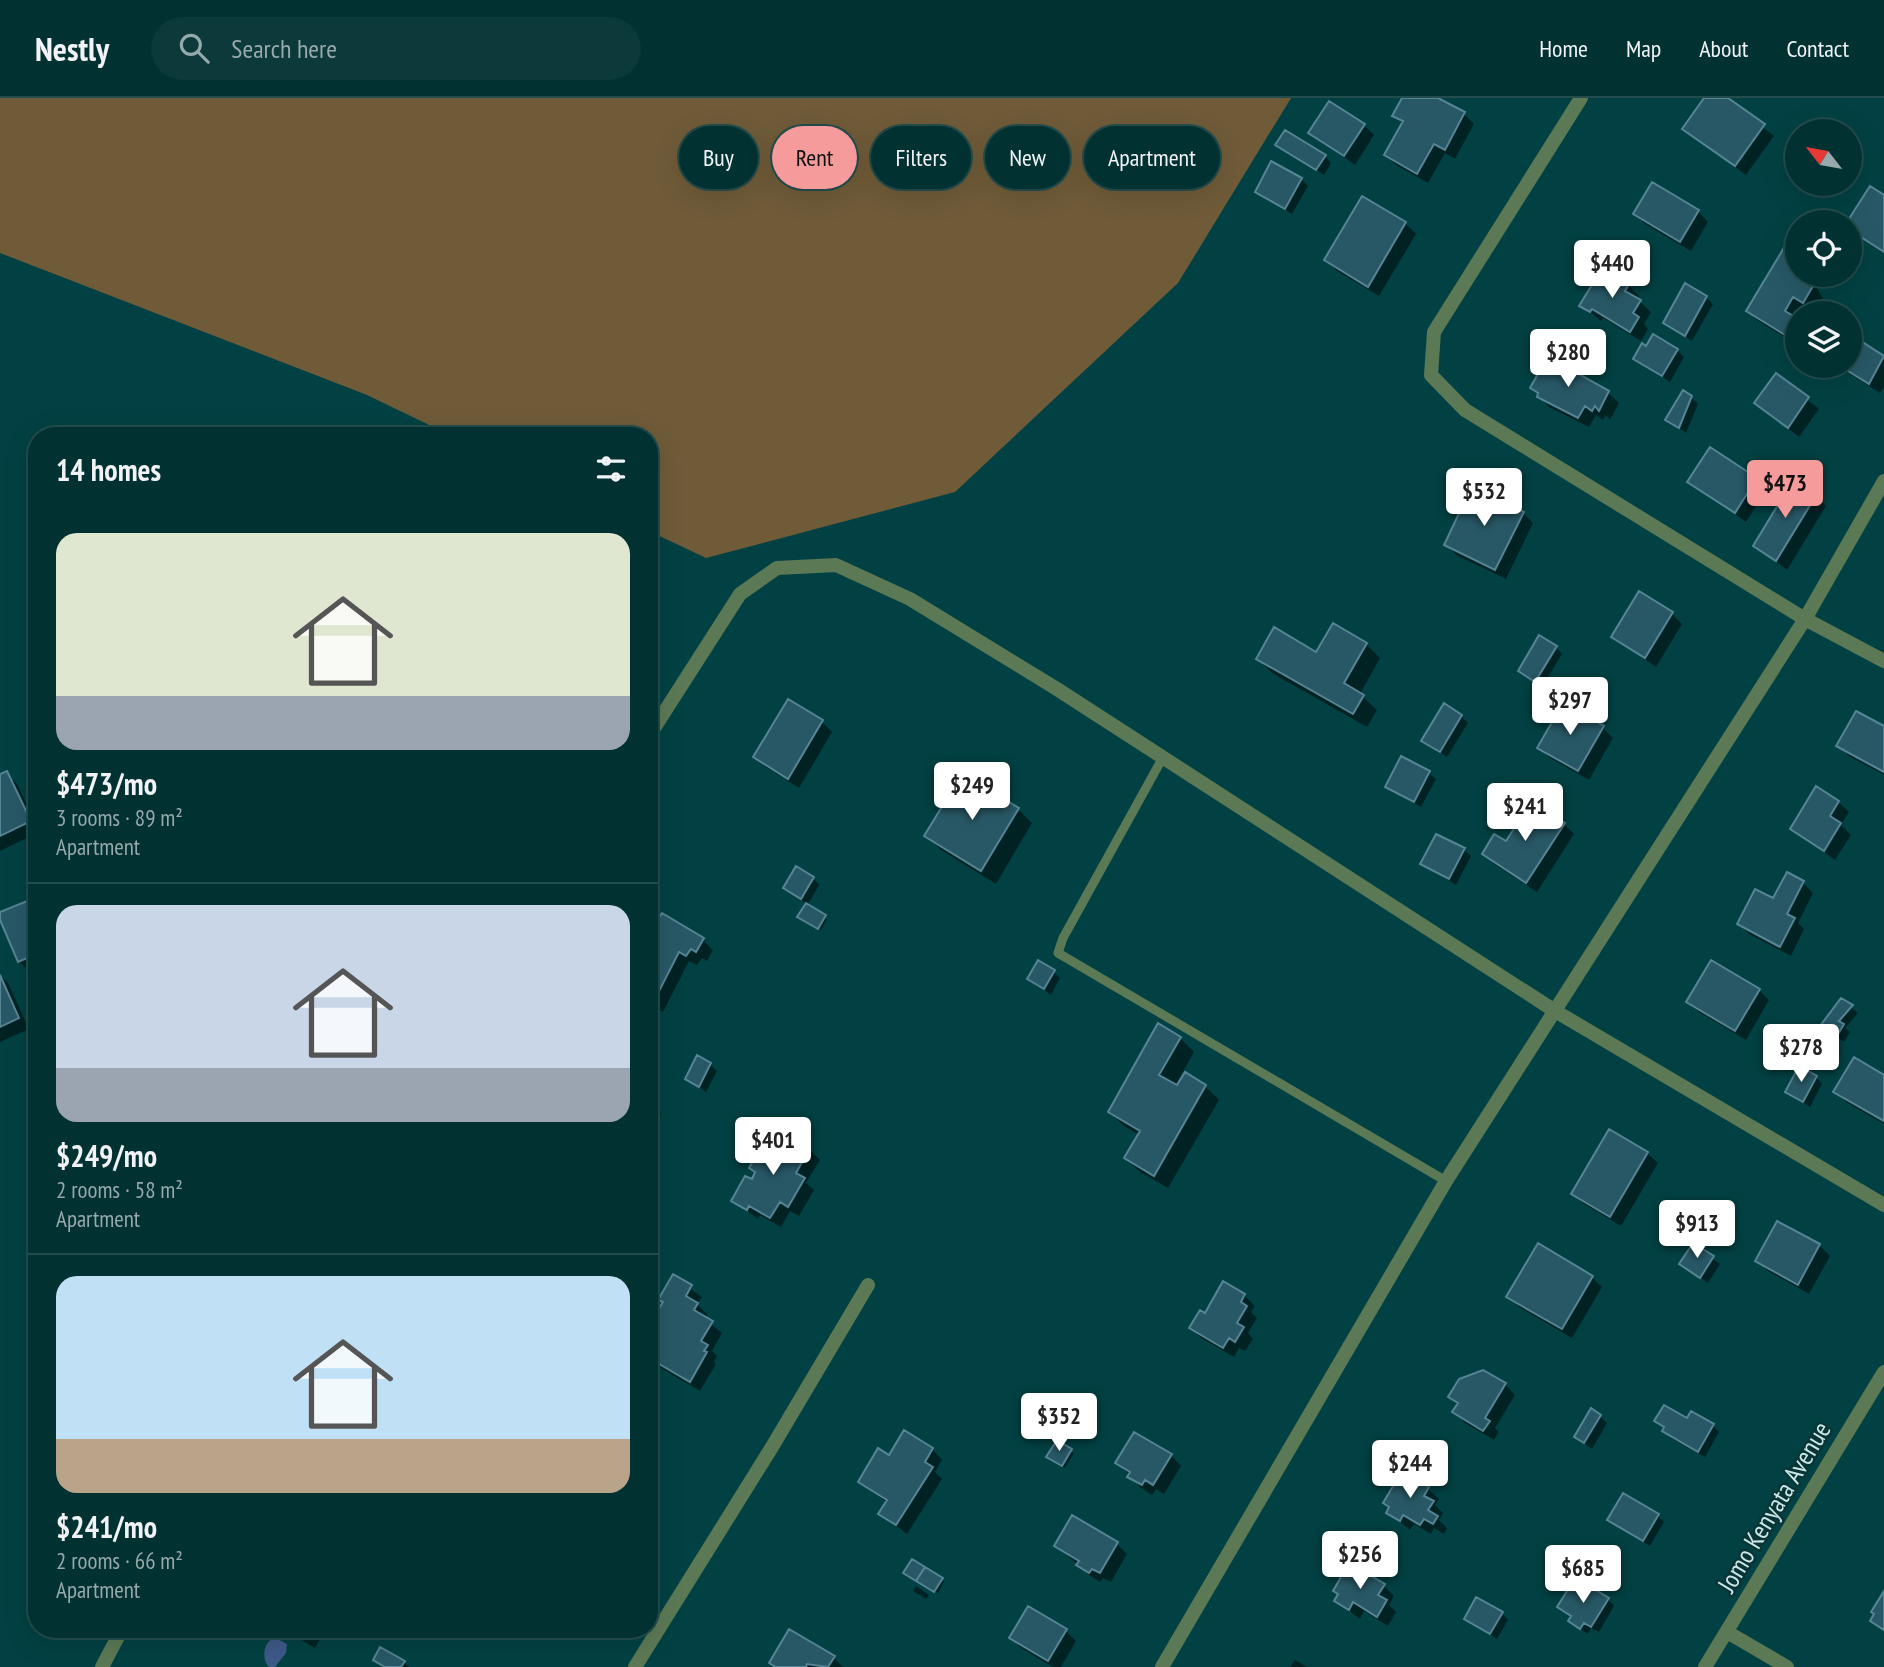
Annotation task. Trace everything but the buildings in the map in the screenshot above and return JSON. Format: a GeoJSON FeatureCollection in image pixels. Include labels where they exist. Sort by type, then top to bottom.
{"type":"FeatureCollection","features":[{"type":"Feature","properties":{"kind":"street"},"geometry":{"type":"LineString","coordinates":[[1581,98],[1434,332],[1431,375],[1465,410],[1805,619],[1884,661]]}},
{"type":"Feature","properties":{"kind":"street"},"geometry":{"type":"LineString","coordinates":[[1162,1667],[1446,1181],[1805,619],[1884,481]]}},
{"type":"Feature","properties":{"kind":"street"},"geometry":{"type":"LineString","coordinates":[[658,722],[740,594],[777,568],[836,565],[909,599],[1057,689],[1555,1011],[1884,1205]]}},
{"type":"Feature","properties":{"kind":"street"},"geometry":{"type":"LineString","coordinates":[[658,1629],[868,1285]]}},
{"type":"Feature","properties":{"kind":"street","name":"Jomo Kenyata Avenue"},"geometry":{"type":"LineString","coordinates":[[1705,1667],[1884,1373]]}},
{"type":"Feature","properties":{"kind":"street"},"geometry":{"type":"LineString","coordinates":[[1727,1632],[1787,1667]]}},
{"type":"Feature","properties":{"kind":"street"},"geometry":{"type":"LineString","coordinates":[[102,1667],[117,1638]]}},
{"type":"Feature","properties":{"kind":"street"},"geometry":{"type":"LineString","coordinates":[[635,1667],[653,1638]]}},
{"type":"Feature","properties":{"kind":"lane"},"geometry":{"type":"LineString","coordinates":[[1162,759],[1063,937],[1058,953],[1446,1181]]}},
{"type":"Feature","properties":{"kind":"shaded area"},"geometry":{"type":"Polygon","coordinates":[[[0,98],[1291,98],[1178,283],[955,492],[706,558],[658,535],[658,427],[433,427],[367,395],[0,253],[0,98]]]}},
{"type":"Feature","properties":{"kind":"water"},"geometry":{"type":"Polygon","coordinates":[[[276,1638],[287,1644],[286,1653],[275,1667],[269,1667],[266,1664],[265,1650],[268,1642],[276,1638]]]}}]}
